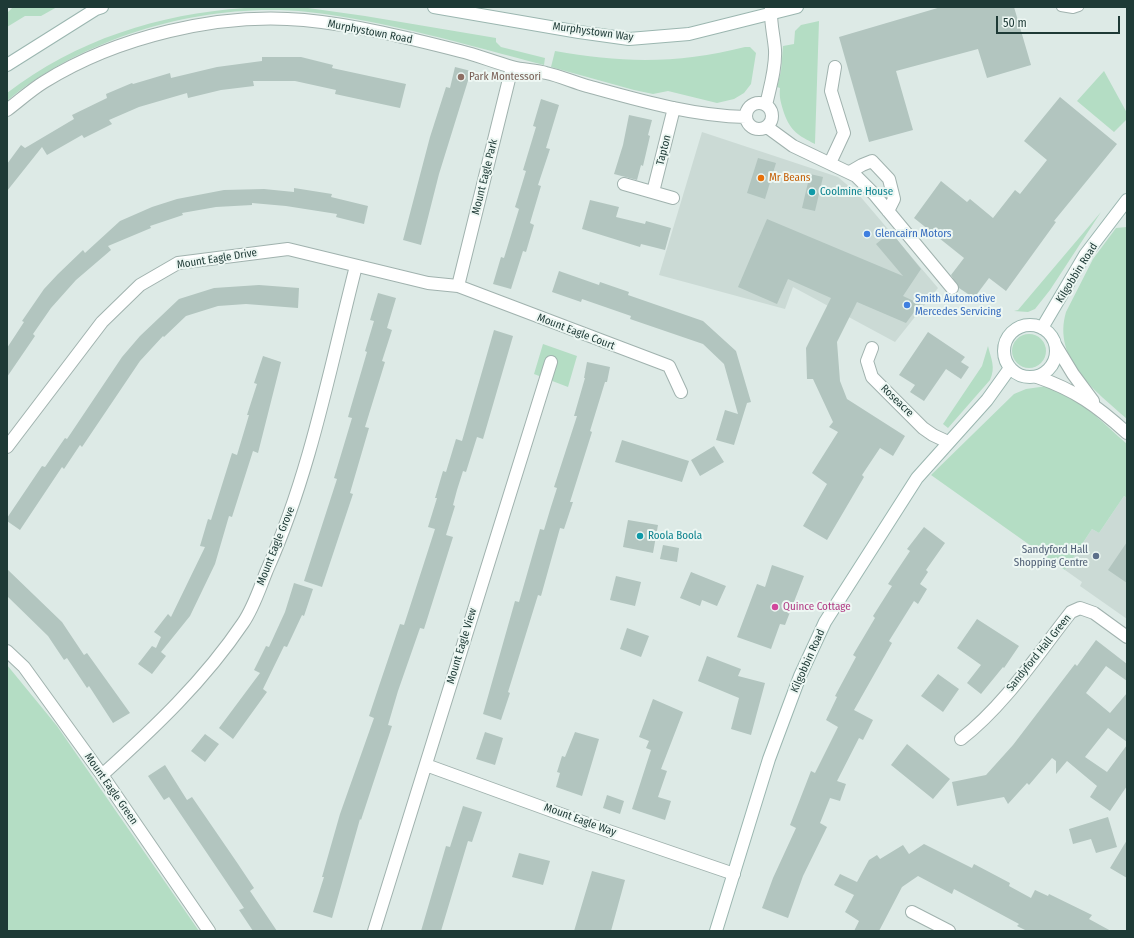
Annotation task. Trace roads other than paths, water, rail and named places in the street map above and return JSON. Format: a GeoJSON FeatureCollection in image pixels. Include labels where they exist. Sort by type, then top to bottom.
{"type":"FeatureCollection","features":[{"type":"Feature","properties":{"kind":"street"},"geometry":{"type":"LineString","coordinates":[[7,65],[96,9],[102,7]]}},
{"type":"Feature","properties":{"kind":"street","name":"Murphystown Way"},"geometry":{"type":"LineString","coordinates":[[434,7],[629,39],[689,34],[771,11],[797,7]]}},
{"type":"Feature","properties":{"kind":"street"},"geometry":{"type":"LineString","coordinates":[[766,105],[772,81],[775,50],[771,11]]}},
{"type":"Feature","properties":{"kind":"street","name":"Murphystown Road"},"geometry":{"type":"LineString","coordinates":[[7,110],[43,82],[77,64],[122,45],[195,26],[273,18],[306,20],[367,30],[461,51],[512,67],[546,73],[674,108],[717,116],[746,117]]}},
{"type":"Feature","properties":{"kind":"street","name":"Mount Eagle Park"},"geometry":{"type":"LineString","coordinates":[[458,286],[512,67]]}},
{"type":"Feature","properties":{"kind":"street"},"geometry":{"type":"LineString","coordinates":[[830,163],[844,133],[831,91],[835,67]]}},
{"type":"Feature","properties":{"kind":"street"},"geometry":{"type":"LineString","coordinates":[[758,103],[766,105],[772,114],[771,122],[767,127],[761,129],[752,128],[746,117],[751,106],[758,103]]}},
{"type":"Feature","properties":{"kind":"street","name":"Tapton"},"geometry":{"type":"LineString","coordinates":[[653,192],[674,108]]}},
{"type":"Feature","properties":{"kind":"street"},"geometry":{"type":"LineString","coordinates":[[767,127],[793,146],[856,176],[888,211],[952,288]]}},
{"type":"Feature","properties":{"kind":"street"},"geometry":{"type":"LineString","coordinates":[[850,172],[872,161],[889,179],[894,198],[888,211]]}},
{"type":"Feature","properties":{"kind":"street"},"geometry":{"type":"LineString","coordinates":[[624,184],[673,198]]}},
{"type":"Feature","properties":{"kind":"street","name":"Kilgobbin Road"},"geometry":{"type":"LineString","coordinates":[[1042,328],[1085,255],[1127,200]]}},
{"type":"Feature","properties":{"kind":"street","name":"Mount Eagle Drive"},"geometry":{"type":"LineString","coordinates":[[7,447],[102,322],[140,285],[178,264],[288,249],[428,283],[458,286]]}},
{"type":"Feature","properties":{"kind":"street","name":"Mount Eagle Grove"},"geometry":{"type":"LineString","coordinates":[[102,775],[152,730],[204,675],[244,621],[281,539],[309,452],[356,266]]}},
{"type":"Feature","properties":{"kind":"street","name":"Mount Eagle Court"},"geometry":{"type":"LineString","coordinates":[[458,286],[669,366],[681,392]]}},
{"type":"Feature","properties":{"kind":"street"},"geometry":{"type":"LineString","coordinates":[[1098,407],[1063,386],[1037,377],[1020,376],[1010,368],[1005,360],[1003,351],[1008,335],[1015,328],[1023,325],[1032,324],[1042,328],[1052,337],[1072,374],[1098,407],[1127,433]]}},
{"type":"Feature","properties":{"kind":"street"},"geometry":{"type":"LineString","coordinates":[[1037,377],[1051,367],[1055,358],[1056,346]]}},
{"type":"Feature","properties":{"kind":"street","name":"Roseacre"},"geometry":{"type":"LineString","coordinates":[[872,348],[867,361],[872,377],[923,428],[933,435],[948,442]]}},
{"type":"Feature","properties":{"kind":"street","name":"Mount Eagle View"},"geometry":{"type":"LineString","coordinates":[[374,931],[550,362]]}},
{"type":"Feature","properties":{"kind":"street","name":"Kilgobbin Road"},"geometry":{"type":"LineString","coordinates":[[716,931],[777,738],[800,676],[825,622],[917,478],[987,400],[1010,368]]}},
{"type":"Feature","properties":{"kind":"street","name":"Sandyford Hall Green"},"geometry":{"type":"LineString","coordinates":[[961,738],[978,726],[997,706],[1071,612],[1080,608],[1094,613],[1127,637]]}},
{"type":"Feature","properties":{"kind":"street","name":"Mount Eagle Green"},"geometry":{"type":"LineString","coordinates":[[7,651],[24,667],[102,775],[209,931]]}},
{"type":"Feature","properties":{"kind":"street","name":"Mount Eagle Way"},"geometry":{"type":"LineString","coordinates":[[426,765],[588,824],[734,874]]}},
{"type":"Feature","properties":{"kind":"street"},"geometry":{"type":"LineString","coordinates":[[912,912],[943,930]]}},
{"type":"Feature","properties":{"kind":"lane"},"geometry":{"type":"LineString","coordinates":[[1061,7],[1074,9],[1079,7]]}},
{"type":"Feature","properties":{"kind":"place","name":"Park Montessori"},"geometry":{"type":"Point","coordinates":[461,77]}},
{"type":"Feature","properties":{"kind":"place","name":"Mr Beans"},"geometry":{"type":"Point","coordinates":[761,178]}},
{"type":"Feature","properties":{"kind":"place","name":"Coolmine House"},"geometry":{"type":"Point","coordinates":[812,192]}},
{"type":"Feature","properties":{"kind":"place","name":"Glencairn Motors"},"geometry":{"type":"Point","coordinates":[867,234]}},
{"type":"Feature","properties":{"kind":"place","name":"Smith Automotive Mercedes Servicing"},"geometry":{"type":"Point","coordinates":[907,305]}},
{"type":"Feature","properties":{"kind":"place","name":"Roola Boola"},"geometry":{"type":"Point","coordinates":[640,536]}},
{"type":"Feature","properties":{"kind":"place","name":"Sandyford Hall Shopping Centre"},"geometry":{"type":"Point","coordinates":[1096,556]}},
{"type":"Feature","properties":{"kind":"place","name":"Quince Cottage"},"geometry":{"type":"Point","coordinates":[775,607]}}]}
